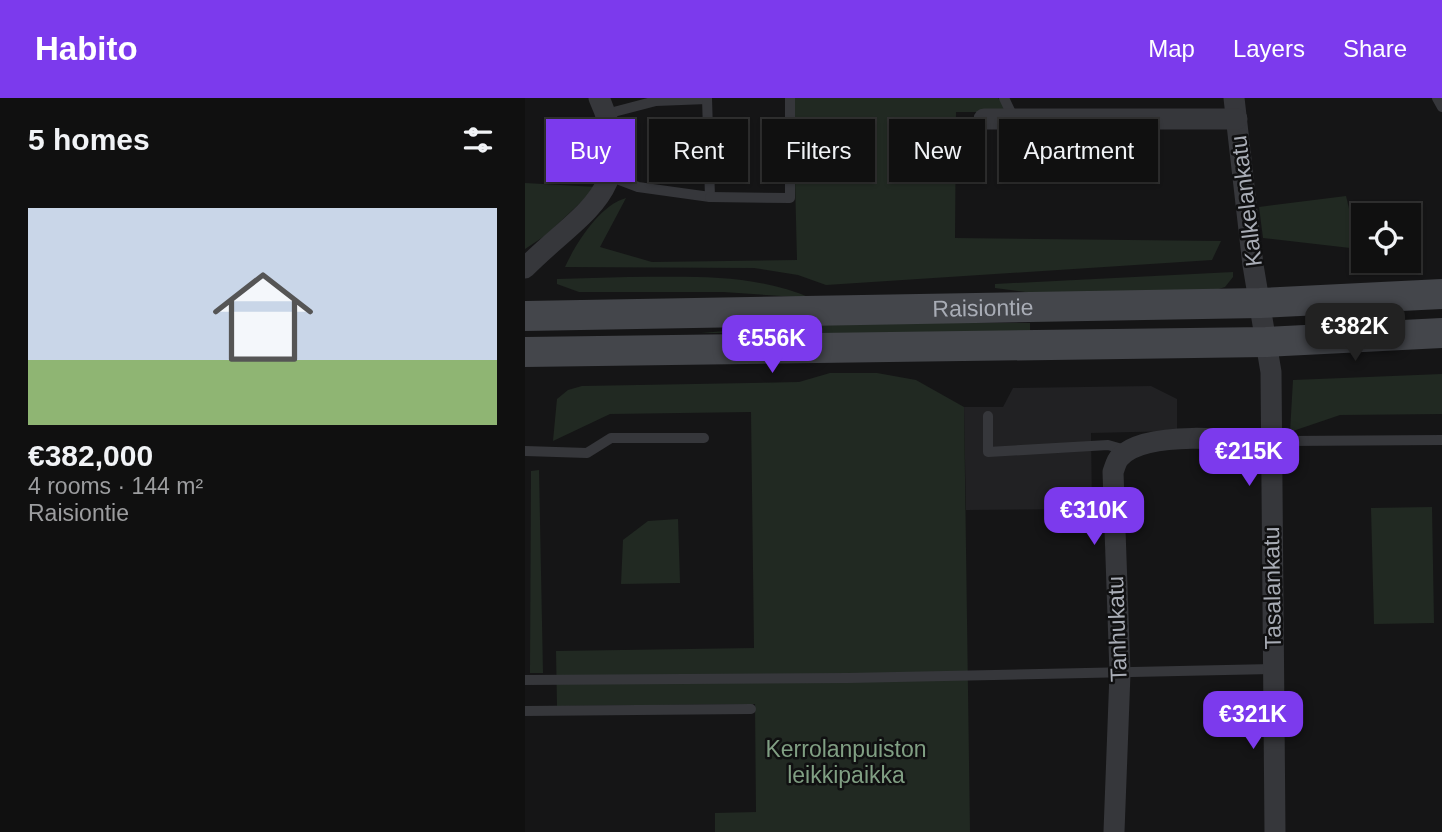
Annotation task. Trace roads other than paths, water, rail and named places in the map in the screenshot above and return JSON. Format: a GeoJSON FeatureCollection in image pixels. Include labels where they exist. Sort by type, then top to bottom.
{"type":"FeatureCollection","features":[{"type":"Feature","properties":{"kind":"main road","name":"Raisiontie"},"geometry":{"type":"LineString","coordinates":[[525,316],[1260,303],[1442,294]]}},
{"type":"Feature","properties":{"kind":"main road","name":"Raisiontie"},"geometry":{"type":"LineString","coordinates":[[525,352],[1266,342],[1442,333]]}},
{"type":"Feature","properties":{"kind":"street"},"geometry":{"type":"LineString","coordinates":[[1014,119],[1236,109]]}},
{"type":"Feature","properties":{"kind":"street","name":"Kalkelankatu"},"geometry":{"type":"LineString","coordinates":[[1236,109],[1260,303]]}},
{"type":"Feature","properties":{"kind":"street"},"geometry":{"type":"LineString","coordinates":[[525,268],[595,204],[606,182]]}},
{"type":"Feature","properties":{"kind":"street","name":"Tasalankatu"},"geometry":{"type":"LineString","coordinates":[[1260,303],[1272,372],[1270,446],[1275,832]]}},
{"type":"Feature","properties":{"kind":"street"},"geometry":{"type":"LineString","coordinates":[[1129,451],[1157,441],[1189,439],[1253,442],[1270,446]]}},
{"type":"Feature","properties":{"kind":"street","name":"Tanhukatu"},"geometry":{"type":"LineString","coordinates":[[1114,832],[1120,673],[1113,472],[1118,458],[1129,451]]}},
{"type":"Feature","properties":{"kind":"lane"},"geometry":{"type":"LineString","coordinates":[[625,182],[638,187],[710,197],[790,198],[790,98]]}},
{"type":"Feature","properties":{"kind":"lane"},"geometry":{"type":"LineString","coordinates":[[1005,98],[1014,119]]}},
{"type":"Feature","properties":{"kind":"lane"},"geometry":{"type":"LineString","coordinates":[[1437,98],[1442,107]]}},
{"type":"Feature","properties":{"kind":"lane"},"geometry":{"type":"LineString","coordinates":[[602,106],[707,99],[710,197]]}},
{"type":"Feature","properties":{"kind":"lane"},"geometry":{"type":"LineString","coordinates":[[988,416],[988,452],[1108,445],[1129,451]]}},
{"type":"Feature","properties":{"kind":"lane"},"geometry":{"type":"LineString","coordinates":[[525,451],[587,453],[611,438],[704,438]]}},
{"type":"Feature","properties":{"kind":"lane"},"geometry":{"type":"LineString","coordinates":[[1270,446],[1285,441],[1442,440]]}},
{"type":"Feature","properties":{"kind":"lane"},"geometry":{"type":"LineString","coordinates":[[525,680],[848,678],[1273,669]]}},
{"type":"Feature","properties":{"kind":"lane"},"geometry":{"type":"LineString","coordinates":[[525,711],[751,709]]}},
{"type":"Feature","properties":{"kind":"park label","name":"Kerrolanpuiston leikkipaikka"},"geometry":{"type":"Point","coordinates":[846,762]}}]}
